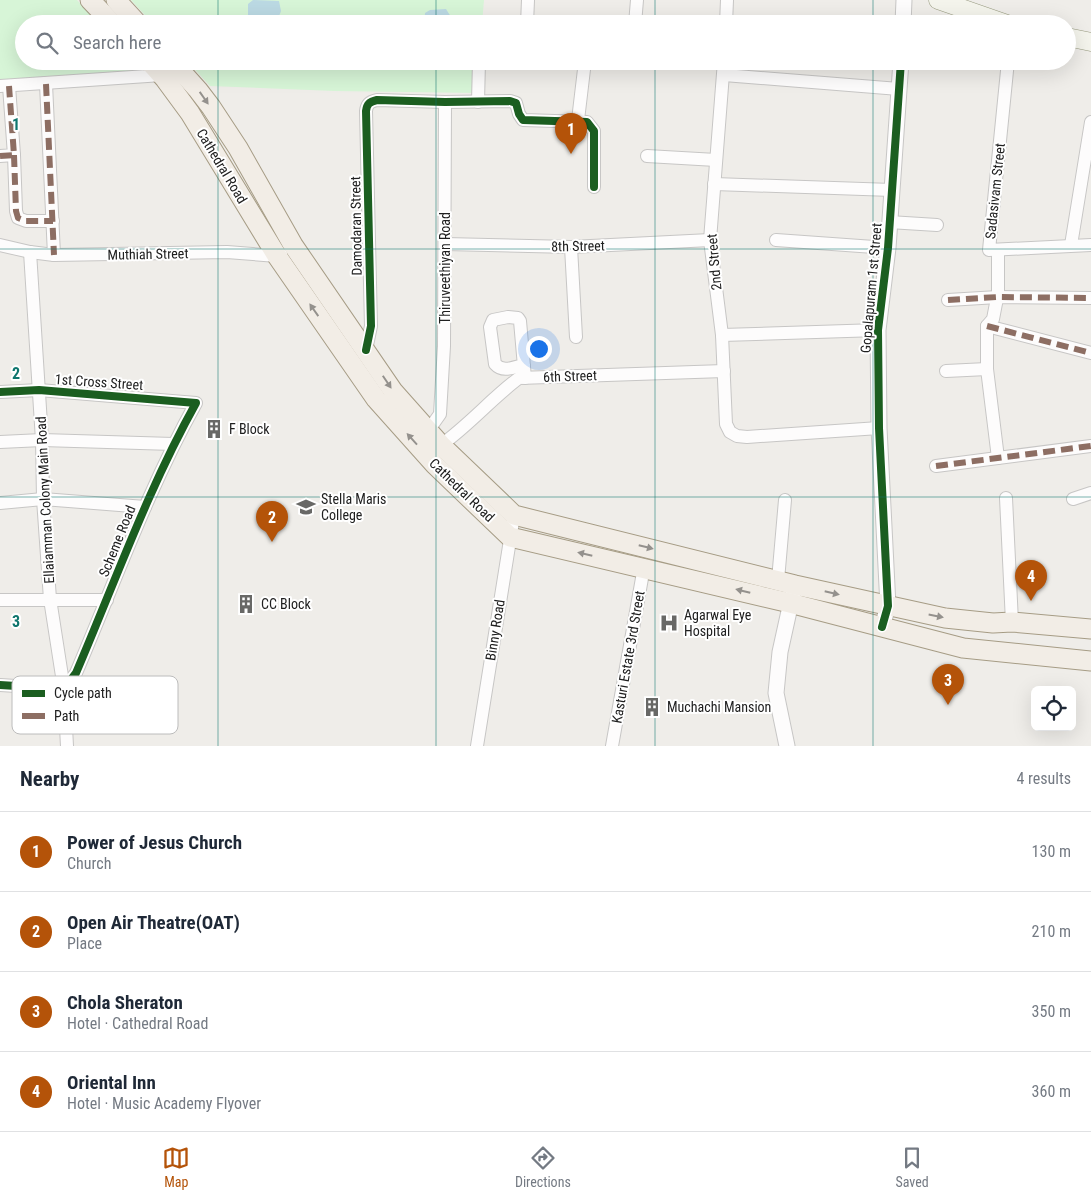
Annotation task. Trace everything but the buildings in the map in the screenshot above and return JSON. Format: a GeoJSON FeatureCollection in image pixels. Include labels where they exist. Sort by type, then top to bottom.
{"type":"FeatureCollection","features":[{"type":"Feature","properties":{"kind":"main road"},"geometry":{"type":"LineString","coordinates":[[90,0],[104,15]]}},
{"type":"Feature","properties":{"kind":"main road"},"geometry":{"type":"LineString","coordinates":[[116,0],[130,15]]}},
{"type":"Feature","properties":{"kind":"main road"},"geometry":{"type":"LineString","coordinates":[[938,0],[981,15]]}},
{"type":"Feature","properties":{"kind":"main road"},"geometry":{"type":"LineString","coordinates":[[1076,39],[1091,42]]}},
{"type":"Feature","properties":{"kind":"main road","name":"Cathedral Road"},"geometry":{"type":"LineString","coordinates":[[168,70],[193,116],[277,256],[376,399],[435,465],[510,537],[644,567],[788,589],[945,618],[993,623],[1011,633]]}},
{"type":"Feature","properties":{"kind":"main road","name":"Cathedral Road"},"geometry":{"type":"LineString","coordinates":[[170,70],[198,90],[232,140],[293,245],[393,391],[441,445],[514,514],[788,589],[882,627],[962,648],[984,649]]}},
{"type":"Feature","properties":{"kind":"main road"},"geometry":{"type":"LineString","coordinates":[[984,649],[1011,633],[1091,628]]}},
{"type":"Feature","properties":{"kind":"main road"},"geometry":{"type":"LineString","coordinates":[[1011,633],[1091,638]]}},
{"type":"Feature","properties":{"kind":"main road"},"geometry":{"type":"LineString","coordinates":[[1011,633],[1091,649]]}},
{"type":"Feature","properties":{"kind":"main road"},"geometry":{"type":"LineString","coordinates":[[984,649],[1091,661]]}},
{"type":"Feature","properties":{"kind":"street"},"geometry":{"type":"LineString","coordinates":[[527,15],[528,0]]}},
{"type":"Feature","properties":{"kind":"street"},"geometry":{"type":"LineString","coordinates":[[636,15],[637,0]]}},
{"type":"Feature","properties":{"kind":"street"},"geometry":{"type":"LineString","coordinates":[[726,0],[726,15]]}},
{"type":"Feature","properties":{"kind":"street"},"geometry":{"type":"LineString","coordinates":[[903,15],[904,0]]}},
{"type":"Feature","properties":{"kind":"street"},"geometry":{"type":"LineString","coordinates":[[53,221],[26,221],[18,218],[16,211],[14,155],[4,86],[46,84],[152,70]]}},
{"type":"Feature","properties":{"kind":"street"},"geometry":{"type":"LineString","coordinates":[[478,102],[479,70]]}},
{"type":"Feature","properties":{"kind":"street"},"geometry":{"type":"LineString","coordinates":[[578,120],[584,70]]}},
{"type":"Feature","properties":{"kind":"street","name":"2nd Street"},"geometry":{"type":"LineString","coordinates":[[724,70],[710,240],[722,335],[726,424],[730,432],[737,436],[747,437],[879,428]]}},
{"type":"Feature","properties":{"kind":"street","name":"Gopalapuram 1st Street"},"geometry":{"type":"LineString","coordinates":[[882,627],[888,606],[879,428],[878,330],[888,248],[900,70]]}},
{"type":"Feature","properties":{"kind":"street","name":"Sadasivam Street"},"geometry":{"type":"LineString","coordinates":[[998,458],[986,369],[987,326],[993,319],[998,297],[998,250],[989,250],[1007,70]]}},
{"type":"Feature","properties":{"kind":"street"},"geometry":{"type":"LineString","coordinates":[[724,75],[899,89]]}},
{"type":"Feature","properties":{"kind":"street"},"geometry":{"type":"LineString","coordinates":[[46,84],[54,255]]}},
{"type":"Feature","properties":{"kind":"street","name":"Damodaran Street"},"geometry":{"type":"LineString","coordinates":[[366,350],[371,326],[367,105],[370,101],[377,100],[445,102]]}},
{"type":"Feature","properties":{"kind":"street"},"geometry":{"type":"LineString","coordinates":[[445,102],[516,103],[523,120],[578,120],[587,122],[594,131],[594,187]]}},
{"type":"Feature","properties":{"kind":"street","name":"Thiruveethiyan Road"},"geometry":{"type":"LineString","coordinates":[[428,431],[440,414],[445,317],[445,102]]}},
{"type":"Feature","properties":{"kind":"street"},"geometry":{"type":"LineString","coordinates":[[1071,245],[1091,122]]}},
{"type":"Feature","properties":{"kind":"street"},"geometry":{"type":"LineString","coordinates":[[0,156],[14,155]]}},
{"type":"Feature","properties":{"kind":"street"},"geometry":{"type":"LineString","coordinates":[[647,156],[716,160]]}},
{"type":"Feature","properties":{"kind":"street"},"geometry":{"type":"LineString","coordinates":[[714,184],[892,190]]}},
{"type":"Feature","properties":{"kind":"street"},"geometry":{"type":"LineString","coordinates":[[890,222],[937,225]]}},
{"type":"Feature","properties":{"kind":"street","name":"8th Street"},"geometry":{"type":"LineString","coordinates":[[445,244],[571,247],[710,240]]}},
{"type":"Feature","properties":{"kind":"street"},"geometry":{"type":"LineString","coordinates":[[776,240],[888,248]]}},
{"type":"Feature","properties":{"kind":"street","name":"Muthiah Street"},"geometry":{"type":"LineString","coordinates":[[0,245],[54,255],[227,252],[277,256]]}},
{"type":"Feature","properties":{"kind":"street"},"geometry":{"type":"LineString","coordinates":[[277,256],[293,245]]}},
{"type":"Feature","properties":{"kind":"street"},"geometry":{"type":"LineString","coordinates":[[998,250],[1091,245]]}},
{"type":"Feature","properties":{"kind":"street"},"geometry":{"type":"LineString","coordinates":[[571,247],[576,337]]}},
{"type":"Feature","properties":{"kind":"street","name":"Ellaiamman Colony Main Road"},"geometry":{"type":"LineString","coordinates":[[30,252],[50,599],[62,676]]}},
{"type":"Feature","properties":{"kind":"street"},"geometry":{"type":"LineString","coordinates":[[948,300],[998,297],[1091,298]]}},
{"type":"Feature","properties":{"kind":"street"},"geometry":{"type":"LineString","coordinates":[[987,326],[1091,353]]}},
{"type":"Feature","properties":{"kind":"street"},"geometry":{"type":"LineString","coordinates":[[722,335],[878,330]]}},
{"type":"Feature","properties":{"kind":"street"},"geometry":{"type":"LineString","coordinates":[[946,371],[986,369]]}},
{"type":"Feature","properties":{"kind":"street","name":"6th Street"},"geometry":{"type":"LineString","coordinates":[[441,445],[454,436],[519,378],[524,371],[724,371]]}},
{"type":"Feature","properties":{"kind":"street","name":"1st Cross Street"},"geometry":{"type":"LineString","coordinates":[[0,392],[39,390],[196,403]]}},
{"type":"Feature","properties":{"kind":"street","name":"Scheme Road"},"geometry":{"type":"LineString","coordinates":[[74,676],[173,444],[196,403]]}},
{"type":"Feature","properties":{"kind":"street"},"geometry":{"type":"LineString","coordinates":[[0,442],[42,440],[173,444]]}},
{"type":"Feature","properties":{"kind":"street"},"geometry":{"type":"LineString","coordinates":[[936,466],[1091,446]]}},
{"type":"Feature","properties":{"kind":"street"},"geometry":{"type":"LineString","coordinates":[[1072,499],[1091,493]]}},
{"type":"Feature","properties":{"kind":"street"},"geometry":{"type":"LineString","coordinates":[[1006,498],[1011,633]]}},
{"type":"Feature","properties":{"kind":"street"},"geometry":{"type":"LineString","coordinates":[[0,503],[43,500],[145,507]]}},
{"type":"Feature","properties":{"kind":"street"},"geometry":{"type":"LineString","coordinates":[[786,500],[788,589],[776,693],[786,746]]}},
{"type":"Feature","properties":{"kind":"street","name":"Binny Road"},"geometry":{"type":"LineString","coordinates":[[477,746],[514,514]]}},
{"type":"Feature","properties":{"kind":"street","name":"Kasturi Estate 3rd Street"},"geometry":{"type":"LineString","coordinates":[[612,746],[644,567]]}},
{"type":"Feature","properties":{"kind":"street"},"geometry":{"type":"LineString","coordinates":[[0,600],[107,600]]}},
{"type":"Feature","properties":{"kind":"green space"},"geometry":{"type":"Polygon","coordinates":[[[0,0],[77,0],[91,15],[15,15],[15,70],[142,70],[0,80],[0,0]]]}},
{"type":"Feature","properties":{"kind":"green space"},"geometry":{"type":"Polygon","coordinates":[[[131,0],[484,0],[483,15],[145,15],[131,0]]]}},
{"type":"Feature","properties":{"kind":"green space"},"geometry":{"type":"Polygon","coordinates":[[[195,70],[479,70],[478,93],[334,91],[210,86],[195,70]]]}},
{"type":"Feature","properties":{"kind":"water"},"geometry":{"type":"Polygon","coordinates":[[[253,0],[279,1],[281,11],[279,15],[248,15],[248,4],[253,0]]]}},
{"type":"Feature","properties":{"kind":"water"},"geometry":{"type":"Polygon","coordinates":[[[446,9],[450,15],[425,15],[430,10],[446,9]]]}},
{"type":"Feature","properties":{"kind":"marked path"},"geometry":{"type":"LineString","coordinates":[[46,84],[54,255]]}},
{"type":"Feature","properties":{"kind":"marked path"},"geometry":{"type":"LineString","coordinates":[[0,156],[14,155],[9,86]]}},
{"type":"Feature","properties":{"kind":"marked path"},"geometry":{"type":"LineString","coordinates":[[14,155],[16,211],[18,218],[26,221],[53,221]]}},
{"type":"Feature","properties":{"kind":"marked path"},"geometry":{"type":"LineString","coordinates":[[948,300],[998,297],[1091,298]]}},
{"type":"Feature","properties":{"kind":"marked path"},"geometry":{"type":"LineString","coordinates":[[987,326],[1091,353]]}},
{"type":"Feature","properties":{"kind":"marked path"},"geometry":{"type":"LineString","coordinates":[[936,466],[1091,446]]}},
{"type":"Feature","properties":{"kind":"cycle path"},"geometry":{"type":"LineString","coordinates":[[882,627],[888,606],[879,428],[878,330],[888,248],[900,70]]}},
{"type":"Feature","properties":{"kind":"cycle path"},"geometry":{"type":"LineString","coordinates":[[366,350],[371,326],[366,111],[370,103],[377,100],[510,101],[516,103],[523,120],[587,122],[594,131],[594,187]]}},
{"type":"Feature","properties":{"kind":"cycle path"},"geometry":{"type":"LineString","coordinates":[[0,392],[39,390],[196,403],[147,502],[74,676]]}},
{"type":"Feature","properties":{"kind":"cycle path"},"geometry":{"type":"LineString","coordinates":[[0,685],[12,686]]}},
{"type":"Feature","properties":{"kind":"place","name":"Power of Jesus Church"},"geometry":{"type":"Point","coordinates":[571,154]}},
{"type":"Feature","properties":{"kind":"place","name":"F Block"},"geometry":{"type":"Point","coordinates":[214,429]}},
{"type":"Feature","properties":{"kind":"place","name":"Stella Maris College"},"geometry":{"type":"Point","coordinates":[306,507]}},
{"type":"Feature","properties":{"kind":"place","name":"Open Air Theatre(OAT)"},"geometry":{"type":"Point","coordinates":[272,542]}},
{"type":"Feature","properties":{"kind":"place","name":"Oriental Inn"},"geometry":{"type":"Point","coordinates":[1031,601]}},
{"type":"Feature","properties":{"kind":"place","name":"CC Block"},"geometry":{"type":"Point","coordinates":[246,604]}},
{"type":"Feature","properties":{"kind":"place","name":"Agarwal Eye Hospital"},"geometry":{"type":"Point","coordinates":[669,623]}},
{"type":"Feature","properties":{"kind":"place","name":"Chola Sheraton"},"geometry":{"type":"Point","coordinates":[948,705]}},
{"type":"Feature","properties":{"kind":"place","name":"Muchachi Mansion"},"geometry":{"type":"Point","coordinates":[652,707]}}]}
